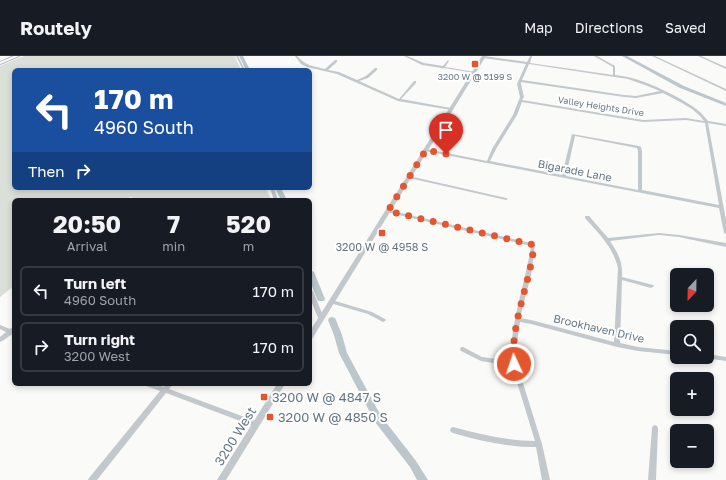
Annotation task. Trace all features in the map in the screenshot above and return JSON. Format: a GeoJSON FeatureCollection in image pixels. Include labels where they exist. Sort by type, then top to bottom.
{"type":"FeatureCollection","features":[{"type":"Feature","properties":{"kind":"main road"},"geometry":{"type":"LineString","coordinates":[[0,63],[17,56]]}},
{"type":"Feature","properties":{"kind":"street"},"geometry":{"type":"LineString","coordinates":[[237,56],[243,68]]}},
{"type":"Feature","properties":{"kind":"street"},"geometry":{"type":"LineString","coordinates":[[296,56],[302,63],[308,66],[338,73],[399,100],[451,109]]}},
{"type":"Feature","properties":{"kind":"street"},"geometry":{"type":"LineString","coordinates":[[404,56],[423,64],[474,72]]}},
{"type":"Feature","properties":{"kind":"street"},"geometry":{"type":"LineString","coordinates":[[488,162],[494,149],[512,123],[521,101],[522,95],[519,86],[520,81],[532,56]]}},
{"type":"Feature","properties":{"kind":"street"},"geometry":{"type":"LineString","coordinates":[[595,56],[614,67],[614,76]]}},
{"type":"Feature","properties":{"kind":"street"},"geometry":{"type":"LineString","coordinates":[[653,56],[726,90]]}},
{"type":"Feature","properties":{"kind":"street"},"geometry":{"type":"LineString","coordinates":[[699,56],[726,68]]}},
{"type":"Feature","properties":{"kind":"street"},"geometry":{"type":"LineString","coordinates":[[312,334],[484,57],[614,76],[641,82],[698,112],[706,121],[726,233]]}},
{"type":"Feature","properties":{"kind":"street"},"geometry":{"type":"LineString","coordinates":[[326,70],[336,61]]}},
{"type":"Feature","properties":{"kind":"street"},"geometry":{"type":"LineString","coordinates":[[444,68],[448,61]]}},
{"type":"Feature","properties":{"kind":"street"},"geometry":{"type":"LineString","coordinates":[[357,81],[368,77],[376,69]]}},
{"type":"Feature","properties":{"kind":"street"},"geometry":{"type":"LineString","coordinates":[[520,81],[636,97],[662,92]]}},
{"type":"Feature","properties":{"kind":"street"},"geometry":{"type":"LineString","coordinates":[[399,100],[415,82]]}},
{"type":"Feature","properties":{"kind":"street","name":"Valley Heights Drive"},"geometry":{"type":"LineString","coordinates":[[521,101],[643,121],[686,118],[726,125]]}},
{"type":"Feature","properties":{"kind":"street"},"geometry":{"type":"LineString","coordinates":[[564,176],[573,136],[639,147],[640,192]]}},
{"type":"Feature","properties":{"kind":"street","name":"Bigarade Lane"},"geometry":{"type":"LineString","coordinates":[[426,150],[721,207]]}},
{"type":"Feature","properties":{"kind":"street"},"geometry":{"type":"LineString","coordinates":[[409,177],[506,199]]}},
{"type":"Feature","properties":{"kind":"street"},"geometry":{"type":"LineString","coordinates":[[388,211],[534,245],[514,328],[512,345],[514,364],[539,444],[546,480]]}},
{"type":"Feature","properties":{"kind":"street"},"geometry":{"type":"LineString","coordinates":[[587,217],[614,249],[619,260],[620,278],[617,345]]}},
{"type":"Feature","properties":{"kind":"street"},"geometry":{"type":"LineString","coordinates":[[606,240],[659,234],[679,236],[726,245]]}},
{"type":"Feature","properties":{"kind":"street"},"geometry":{"type":"LineString","coordinates":[[620,278],[651,286]]}},
{"type":"Feature","properties":{"kind":"street"},"geometry":{"type":"LineString","coordinates":[[312,296],[322,318]]}},
{"type":"Feature","properties":{"kind":"street"},"geometry":{"type":"LineString","coordinates":[[332,302],[370,313],[383,320]]}},
{"type":"Feature","properties":{"kind":"street","name":"Brookhaven Drive"},"geometry":{"type":"LineString","coordinates":[[517,320],[531,322],[617,345],[670,352]]}},
{"type":"Feature","properties":{"kind":"street"},"geometry":{"type":"LineString","coordinates":[[0,327],[12,331]]}},
{"type":"Feature","properties":{"kind":"street"},"geometry":{"type":"LineString","coordinates":[[0,340],[12,332]]}},
{"type":"Feature","properties":{"kind":"street"},"geometry":{"type":"LineString","coordinates":[[463,349],[481,359],[514,364]]}},
{"type":"Feature","properties":{"kind":"street"},"geometry":{"type":"LineString","coordinates":[[714,357],[726,360]]}},
{"type":"Feature","properties":{"kind":"street"},"geometry":{"type":"LineString","coordinates":[[154,386],[256,424]]}},
{"type":"Feature","properties":{"kind":"street"},"geometry":{"type":"LineString","coordinates":[[92,480],[168,386]]}},
{"type":"Feature","properties":{"kind":"street","name":"3200 West"},"geometry":{"type":"LineString","coordinates":[[221,480],[280,386]]}},
{"type":"Feature","properties":{"kind":"street"},"geometry":{"type":"LineString","coordinates":[[652,480],[655,428]]}},
{"type":"Feature","properties":{"kind":"street"},"geometry":{"type":"LineString","coordinates":[[453,430],[505,443],[539,444]]}},
{"type":"Feature","properties":{"kind":"shaded area"},"geometry":{"type":"Polygon","coordinates":[[[24,56],[235,56],[240,68],[12,68],[12,190],[267,190],[270,198],[12,198],[12,288],[0,297],[0,66],[24,56]]]}},
{"type":"Feature","properties":{"kind":"waterway"},"geometry":{"type":"LineString","coordinates":[[241,56],[247,68]]}},
{"type":"Feature","properties":{"kind":"waterway"},"geometry":{"type":"LineString","coordinates":[[624,56],[682,87],[726,105]]}},
{"type":"Feature","properties":{"kind":"waterway"},"geometry":{"type":"LineString","coordinates":[[279,190],[283,198]]}},
{"type":"Feature","properties":{"kind":"waterway"},"geometry":{"type":"LineString","coordinates":[[312,277],[321,299]]}},
{"type":"Feature","properties":{"kind":"waterway"},"geometry":{"type":"LineString","coordinates":[[332,320],[343,353],[378,419],[413,464],[423,480]]}},
{"type":"Feature","properties":{"kind":"place","name":"3200 W @ 5199 S"},"geometry":{"type":"Point","coordinates":[475,64]}},
{"type":"Feature","properties":{"kind":"place","name":"3200 W @ 4958 S"},"geometry":{"type":"Point","coordinates":[382,233]}},
{"type":"Feature","properties":{"kind":"place","name":"3200 W @ 4847 S"},"geometry":{"type":"Point","coordinates":[264,397]}},
{"type":"Feature","properties":{"kind":"place","name":"3200 W @ 4850 S"},"geometry":{"type":"Point","coordinates":[270,417]}},
{"type":"Feature","properties":{"kind":"route"},"geometry":{"type":"LineString","coordinates":[[446,154],[426,150],[388,211],[514,239],[534,245],[520,311],[514,328],[512,345],[514,364]]}}]}
